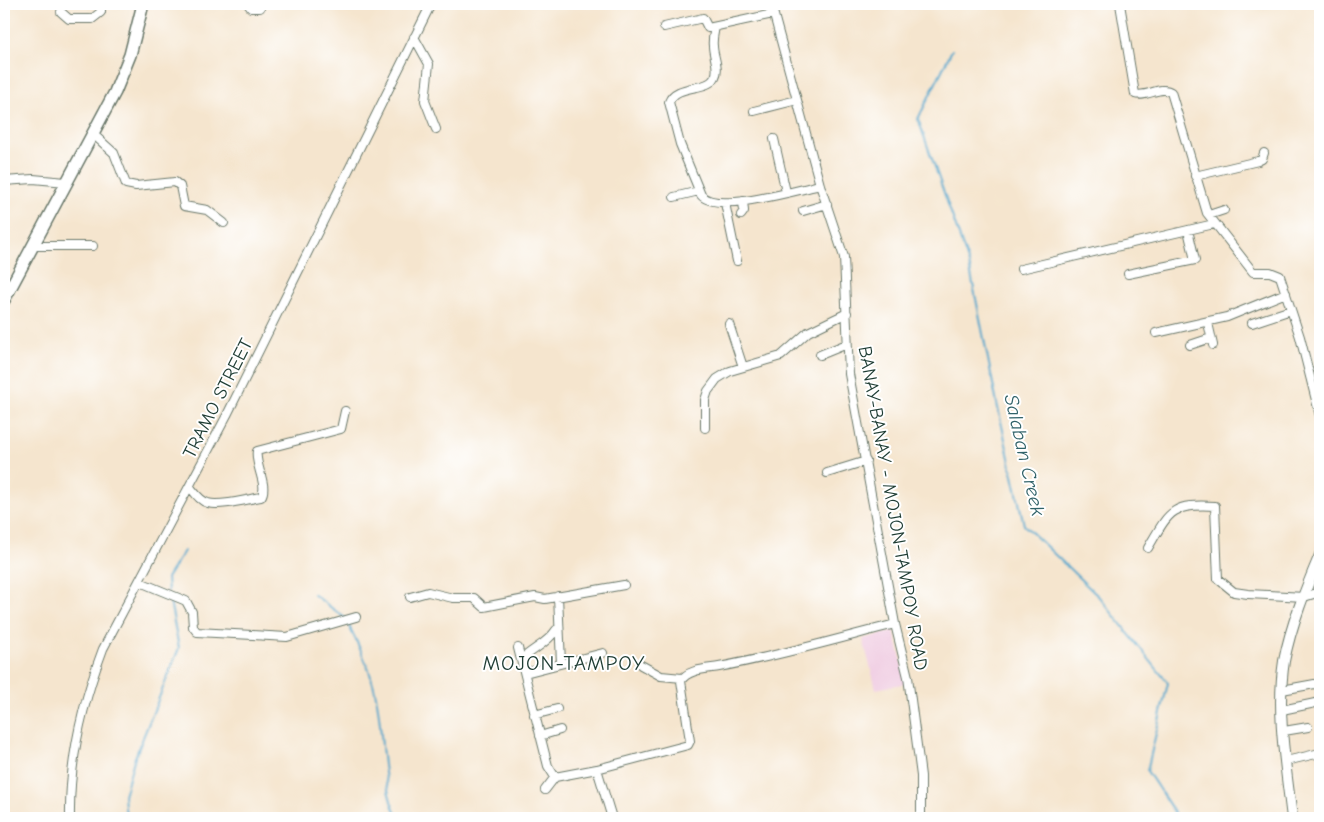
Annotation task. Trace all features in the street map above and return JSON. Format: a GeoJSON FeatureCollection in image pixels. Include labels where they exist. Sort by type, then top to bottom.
{"type":"FeatureCollection","features":[{"type":"Feature","properties":{"kind":"highway"},"geometry":{"type":"LineString","coordinates":[[4,300],[115,92],[130,55],[144,4]]}},
{"type":"Feature","properties":{"kind":"main road"},"geometry":{"type":"LineString","coordinates":[[1292,818],[1282,710],[1284,660],[1304,597],[1320,555]]}},
{"type":"Feature","properties":{"kind":"street"},"geometry":{"type":"LineString","coordinates":[[61,12],[69,19],[92,19],[101,12],[101,4]]}},
{"type":"Feature","properties":{"kind":"street"},"geometry":{"type":"LineString","coordinates":[[248,4],[251,8],[260,8]]}},
{"type":"Feature","properties":{"kind":"street","name":"TRAMO STREET"},"geometry":{"type":"LineString","coordinates":[[70,818],[70,802],[81,723],[92,679],[110,635],[190,487],[431,4]]}},
{"type":"Feature","properties":{"kind":"street","name":"BANAY-BANAY - MOJON-TAMPOY ROAD"},"geometry":{"type":"LineString","coordinates":[[771,4],[820,185],[844,257],[849,374],[895,624],[908,677],[921,776],[922,818]]}},
{"type":"Feature","properties":{"kind":"street"},"geometry":{"type":"LineString","coordinates":[[1120,4],[1135,94],[1140,96],[1165,90],[1171,92],[1208,215],[1253,272],[1270,272],[1280,276],[1320,416]]}},
{"type":"Feature","properties":{"kind":"street"},"geometry":{"type":"LineString","coordinates":[[664,27],[703,18],[706,27],[715,27],[773,14]]}},
{"type":"Feature","properties":{"kind":"street"},"geometry":{"type":"LineString","coordinates":[[715,27],[713,44],[716,68],[715,78],[710,83],[676,94],[669,102],[680,144],[699,191],[705,200],[725,203],[820,185]]}},
{"type":"Feature","properties":{"kind":"street"},"geometry":{"type":"LineString","coordinates":[[414,37],[429,64],[425,101],[436,129]]}},
{"type":"Feature","properties":{"kind":"street"},"geometry":{"type":"LineString","coordinates":[[754,111],[797,100]]}},
{"type":"Feature","properties":{"kind":"street"},"geometry":{"type":"LineString","coordinates":[[93,134],[114,153],[126,184],[136,186],[175,182],[180,186],[184,206],[207,210],[224,223]]}},
{"type":"Feature","properties":{"kind":"street"},"geometry":{"type":"LineString","coordinates":[[774,139],[786,192]]}},
{"type":"Feature","properties":{"kind":"street"},"geometry":{"type":"LineString","coordinates":[[1195,176],[1258,161],[1262,159],[1264,153]]}},
{"type":"Feature","properties":{"kind":"street"},"geometry":{"type":"LineString","coordinates":[[4,181],[33,179],[66,182]]}},
{"type":"Feature","properties":{"kind":"street"},"geometry":{"type":"LineString","coordinates":[[674,197],[699,191]]}},
{"type":"Feature","properties":{"kind":"street"},"geometry":{"type":"LineString","coordinates":[[741,215],[744,211],[743,201]]}},
{"type":"Feature","properties":{"kind":"street"},"geometry":{"type":"LineString","coordinates":[[725,203],[736,261]]}},
{"type":"Feature","properties":{"kind":"street"},"geometry":{"type":"LineString","coordinates":[[804,211],[827,204]]}},
{"type":"Feature","properties":{"kind":"street"},"geometry":{"type":"LineString","coordinates":[[1208,215],[1224,210]]}},
{"type":"Feature","properties":{"kind":"street"},"geometry":{"type":"LineString","coordinates":[[1021,270],[1214,224]]}},
{"type":"Feature","properties":{"kind":"street"},"geometry":{"type":"LineString","coordinates":[[1128,274],[1195,260],[1188,230]]}},
{"type":"Feature","properties":{"kind":"street"},"geometry":{"type":"LineString","coordinates":[[33,246],[93,246]]}},
{"type":"Feature","properties":{"kind":"street"},"geometry":{"type":"LineString","coordinates":[[1156,333],[1208,323],[1286,293]]}},
{"type":"Feature","properties":{"kind":"street"},"geometry":{"type":"LineString","coordinates":[[1252,323],[1291,310]]}},
{"type":"Feature","properties":{"kind":"street"},"geometry":{"type":"LineString","coordinates":[[705,428],[705,400],[708,391],[722,376],[743,367],[781,356],[808,332],[847,313]]}},
{"type":"Feature","properties":{"kind":"street"},"geometry":{"type":"LineString","coordinates":[[1190,345],[1212,342],[1208,323]]}},
{"type":"Feature","properties":{"kind":"street"},"geometry":{"type":"LineString","coordinates":[[729,324],[743,367]]}},
{"type":"Feature","properties":{"kind":"street"},"geometry":{"type":"LineString","coordinates":[[820,355],[847,344]]}},
{"type":"Feature","properties":{"kind":"street"},"geometry":{"type":"LineString","coordinates":[[190,487],[199,498],[216,505],[261,497],[264,490],[256,458],[257,451],[341,429],[345,411]]}},
{"type":"Feature","properties":{"kind":"street"},"geometry":{"type":"LineString","coordinates":[[827,473],[866,461]]}},
{"type":"Feature","properties":{"kind":"street"},"geometry":{"type":"LineString","coordinates":[[1148,548],[1170,512],[1178,508],[1192,506],[1215,506],[1217,579],[1234,592],[1304,597],[1320,592]]}},
{"type":"Feature","properties":{"kind":"street"},"geometry":{"type":"LineString","coordinates":[[140,582],[186,601],[190,605],[192,627],[198,632],[287,637],[356,617]]}},
{"type":"Feature","properties":{"kind":"street"},"geometry":{"type":"LineString","coordinates":[[410,597],[428,592],[453,598],[474,598],[484,607],[535,597],[545,599],[624,585]]}},
{"type":"Feature","properties":{"kind":"street"},"geometry":{"type":"LineString","coordinates":[[558,596],[561,663]]}},
{"type":"Feature","properties":{"kind":"street"},"geometry":{"type":"LineString","coordinates":[[641,665],[661,676],[682,678],[692,672],[727,666],[895,624]]}},
{"type":"Feature","properties":{"kind":"street"},"geometry":{"type":"LineString","coordinates":[[521,660],[535,647],[549,640],[556,630]]}},
{"type":"Feature","properties":{"kind":"street"},"geometry":{"type":"LineString","coordinates":[[518,648],[548,766],[555,776]]}},
{"type":"Feature","properties":{"kind":"street"},"geometry":{"type":"LineString","coordinates":[[524,673],[603,652]]}},
{"type":"Feature","properties":{"kind":"street"},"geometry":{"type":"LineString","coordinates":[[545,790],[555,776],[597,769],[688,745],[690,741],[682,699],[682,678]]}},
{"type":"Feature","properties":{"kind":"street"},"geometry":{"type":"LineString","coordinates":[[1282,690],[1320,683]]}},
{"type":"Feature","properties":{"kind":"street"},"geometry":{"type":"LineString","coordinates":[[1282,710],[1320,702]]}},
{"type":"Feature","properties":{"kind":"street"},"geometry":{"type":"LineString","coordinates":[[534,715],[557,709]]}},
{"type":"Feature","properties":{"kind":"street"},"geometry":{"type":"LineString","coordinates":[[1284,731],[1308,727]]}},
{"type":"Feature","properties":{"kind":"street"},"geometry":{"type":"LineString","coordinates":[[540,736],[560,730]]}},
{"type":"Feature","properties":{"kind":"street"},"geometry":{"type":"LineString","coordinates":[[1286,761],[1320,754]]}},
{"type":"Feature","properties":{"kind":"street"},"geometry":{"type":"LineString","coordinates":[[597,769],[612,818]]}},
{"type":"Feature","properties":{"kind":"shaded area"},"geometry":{"type":"Polygon","coordinates":[[[894,631],[907,683],[876,689],[863,639],[894,631]]]}},
{"type":"Feature","properties":{"kind":"waterway","name":"Salaban Creek"},"geometry":{"type":"LineString","coordinates":[[952,50],[918,119],[969,264],[1024,525],[1100,598],[1168,683],[1147,771],[1178,818]]}},
{"type":"Feature","properties":{"kind":"waterway"},"geometry":{"type":"LineString","coordinates":[[168,591],[167,578],[184,551]]}},
{"type":"Feature","properties":{"kind":"waterway"},"geometry":{"type":"LineString","coordinates":[[313,594],[345,618]]}},
{"type":"Feature","properties":{"kind":"waterway"},"geometry":{"type":"LineString","coordinates":[[126,818],[124,796],[134,760],[179,648],[169,596]]}},
{"type":"Feature","properties":{"kind":"waterway"},"geometry":{"type":"LineString","coordinates":[[347,622],[362,653],[376,696],[386,779],[389,794],[398,818]]}},
{"type":"Feature","properties":{"kind":"district","name":"MOJON-TAMPOY"},"geometry":{"type":"Point","coordinates":[564,663]}}]}
